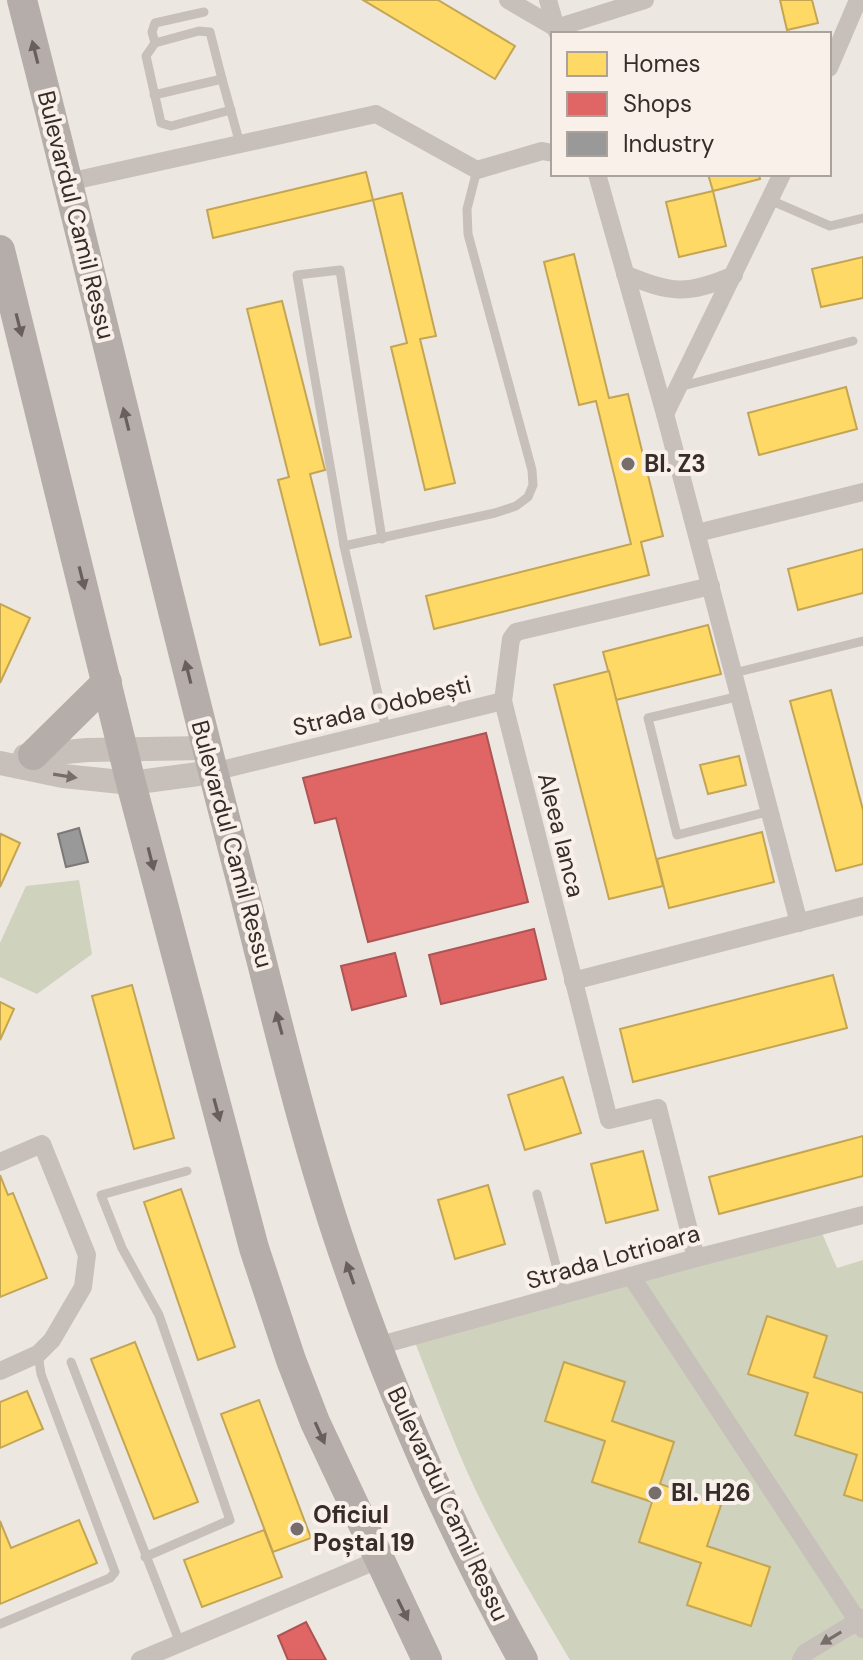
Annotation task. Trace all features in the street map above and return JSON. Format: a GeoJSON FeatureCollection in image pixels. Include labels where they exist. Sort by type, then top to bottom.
{"type":"FeatureCollection","features":[{"type":"Feature","properties":{"kind":"main road","name":"Bulevardul Camil Ressu"},"geometry":{"type":"LineString","coordinates":[[22,0],[220,761],[323,1188],[377,1346],[418,1451],[469,1561],[523,1660]]}},
{"type":"Feature","properties":{"kind":"main road"},"geometry":{"type":"LineString","coordinates":[[0,250],[131,783],[254,1248],[315,1422],[427,1660]]}},
{"type":"Feature","properties":{"kind":"main road"},"geometry":{"type":"LineString","coordinates":[[33,755],[107,682]]}},
{"type":"Feature","properties":{"kind":"street"},"geometry":{"type":"LineString","coordinates":[[508,0],[557,31]]}},
{"type":"Feature","properties":{"kind":"street"},"geometry":{"type":"LineString","coordinates":[[548,0],[557,31]]}},
{"type":"Feature","properties":{"kind":"street"},"geometry":{"type":"LineString","coordinates":[[557,31],[645,0]]}},
{"type":"Feature","properties":{"kind":"street"},"geometry":{"type":"LineString","coordinates":[[831,63],[858,0]]}},
{"type":"Feature","properties":{"kind":"street"},"geometry":{"type":"LineString","coordinates":[[68,182],[376,114],[477,170],[542,151],[551,153]]}},
{"type":"Feature","properties":{"kind":"street"},"geometry":{"type":"LineString","coordinates":[[598,176],[665,414],[799,923]]}},
{"type":"Feature","properties":{"kind":"street"},"geometry":{"type":"LineString","coordinates":[[665,414],[781,176]]}},
{"type":"Feature","properties":{"kind":"street"},"geometry":{"type":"LineString","coordinates":[[625,274],[651,285],[680,291],[704,288],[734,275]]}},
{"type":"Feature","properties":{"kind":"street"},"geometry":{"type":"LineString","coordinates":[[697,533],[863,492]]}},
{"type":"Feature","properties":{"kind":"street","name":"Strada Odobești"},"geometry":{"type":"LineString","coordinates":[[220,761],[386,729],[503,701],[511,639],[516,632],[711,586]]}},
{"type":"Feature","properties":{"kind":"street","name":"Aleea Ianca"},"geometry":{"type":"LineString","coordinates":[[503,701],[609,1120],[658,1108],[696,1258]]}},
{"type":"Feature","properties":{"kind":"street"},"geometry":{"type":"LineString","coordinates":[[0,761],[33,755],[123,750],[220,761]]}},
{"type":"Feature","properties":{"kind":"street"},"geometry":{"type":"LineString","coordinates":[[0,761],[63,776],[131,783],[220,761]]}},
{"type":"Feature","properties":{"kind":"street"},"geometry":{"type":"LineString","coordinates":[[573,981],[863,906]]}},
{"type":"Feature","properties":{"kind":"street"},"geometry":{"type":"LineString","coordinates":[[0,1162],[42,1144],[87,1255],[83,1287],[52,1340],[38,1354],[0,1371]]}},
{"type":"Feature","properties":{"kind":"street","name":"Strada Lotrioara"},"geometry":{"type":"LineString","coordinates":[[377,1346],[863,1215]]}},
{"type":"Feature","properties":{"kind":"street"},"geometry":{"type":"LineString","coordinates":[[631,1276],[861,1623],[805,1653],[801,1660]]}},
{"type":"Feature","properties":{"kind":"street"},"geometry":{"type":"LineString","coordinates":[[140,1660],[378,1560]]}},
{"type":"Feature","properties":{"kind":"lane"},"geometry":{"type":"LineString","coordinates":[[155,43],[152,32],[155,23],[204,12]]}},
{"type":"Feature","properties":{"kind":"lane"},"geometry":{"type":"LineString","coordinates":[[231,110],[171,126],[161,123],[146,56],[155,43],[199,31],[210,32],[222,79],[231,110],[240,144]]}},
{"type":"Feature","properties":{"kind":"lane"},"geometry":{"type":"LineString","coordinates":[[154,95],[222,79]]}},
{"type":"Feature","properties":{"kind":"lane"},"geometry":{"type":"LineString","coordinates":[[344,546],[495,513],[516,506],[528,497],[533,485],[525,434],[468,234],[467,209],[477,170]]}},
{"type":"Feature","properties":{"kind":"lane"},"geometry":{"type":"LineString","coordinates":[[770,200],[830,226],[863,218]]}},
{"type":"Feature","properties":{"kind":"lane"},"geometry":{"type":"LineString","coordinates":[[382,539],[340,270],[297,275],[344,546],[386,729]]}},
{"type":"Feature","properties":{"kind":"lane"},"geometry":{"type":"LineString","coordinates":[[679,387],[853,341]]}},
{"type":"Feature","properties":{"kind":"lane"},"geometry":{"type":"LineString","coordinates":[[734,673],[863,641]]}},
{"type":"Feature","properties":{"kind":"lane"},"geometry":{"type":"LineString","coordinates":[[740,696],[648,718],[677,835],[770,811]]}},
{"type":"Feature","properties":{"kind":"lane"},"geometry":{"type":"LineString","coordinates":[[145,1557],[230,1520],[159,1315],[122,1248],[101,1195],[187,1171]]}},
{"type":"Feature","properties":{"kind":"lane"},"geometry":{"type":"LineString","coordinates":[[537,1194],[564,1295]]}},
{"type":"Feature","properties":{"kind":"lane"},"geometry":{"type":"LineString","coordinates":[[0,1624],[110,1578],[115,1572],[41,1374],[38,1354]]}},
{"type":"Feature","properties":{"kind":"lane"},"geometry":{"type":"LineString","coordinates":[[71,1362],[180,1643]]}},
{"type":"Feature","properties":{"kind":"green space"},"geometry":{"type":"Polygon","coordinates":[[[79,880],[92,954],[37,994],[0,977],[0,943],[26,886],[79,880]]]}},
{"type":"Feature","properties":{"kind":"green space"},"geometry":{"type":"Polygon","coordinates":[[[819,1226],[837,1268],[863,1260],[863,1660],[570,1660],[483,1506],[413,1337],[819,1226]]]}},
{"type":"Feature","properties":{"kind":"building: Homes"},"geometry":{"type":"Polygon","coordinates":[[[363,0],[438,0],[515,46],[495,79],[363,0]]]}},
{"type":"Feature","properties":{"kind":"building: Homes"},"geometry":{"type":"Polygon","coordinates":[[[780,0],[812,0],[818,23],[787,30],[780,0]]]}},
{"type":"Feature","properties":{"kind":"building: Homes"},"geometry":{"type":"Polygon","coordinates":[[[366,172],[373,200],[213,238],[207,210],[366,172]]]}},
{"type":"Feature","properties":{"kind":"building: Homes"},"geometry":{"type":"Polygon","coordinates":[[[709,176],[759,176],[760,179],[713,191],[709,176]]]}},
{"type":"Feature","properties":{"kind":"building: Homes"},"geometry":{"type":"Polygon","coordinates":[[[713,191],[726,246],[679,257],[666,202],[713,191]]]}},
{"type":"Feature","properties":{"kind":"building: Homes"},"geometry":{"type":"Polygon","coordinates":[[[402,193],[436,336],[420,339],[455,483],[425,490],[391,347],[407,343],[373,200],[402,193]]]}},
{"type":"Feature","properties":{"kind":"building: Homes","name":"Bl. Z3"},"geometry":{"type":"Polygon","coordinates":[[[574,254],[609,398],[628,394],[663,536],[641,542],[649,575],[434,629],[426,596],[631,544],[596,401],[579,405],[544,262],[574,254]]]}},
{"type":"Feature","properties":{"kind":"building: Homes"},"geometry":{"type":"Polygon","coordinates":[[[863,257],[863,298],[821,307],[812,269],[863,257]]]}},
{"type":"Feature","properties":{"kind":"building: Homes"},"geometry":{"type":"Polygon","coordinates":[[[282,301],[325,470],[310,474],[351,637],[320,645],[278,480],[289,477],[247,309],[282,301]]]}},
{"type":"Feature","properties":{"kind":"building: Homes"},"geometry":{"type":"Polygon","coordinates":[[[846,387],[857,429],[759,455],[748,413],[846,387]]]}},
{"type":"Feature","properties":{"kind":"building: Homes"},"geometry":{"type":"Polygon","coordinates":[[[863,549],[863,593],[798,610],[788,569],[863,549]]]}},
{"type":"Feature","properties":{"kind":"building: Homes"},"geometry":{"type":"Polygon","coordinates":[[[0,604],[30,618],[0,683],[0,604]]]}},
{"type":"Feature","properties":{"kind":"building: Homes"},"geometry":{"type":"Polygon","coordinates":[[[708,625],[721,674],[616,700],[603,652],[708,625]]]}},
{"type":"Feature","properties":{"kind":"building: Homes"},"geometry":{"type":"Polygon","coordinates":[[[609,671],[663,886],[609,899],[554,685],[609,671]]]}},
{"type":"Feature","properties":{"kind":"building: Homes"},"geometry":{"type":"Polygon","coordinates":[[[831,690],[863,810],[863,864],[836,871],[790,701],[831,690]]]}},
{"type":"Feature","properties":{"kind":"building: Homes"},"geometry":{"type":"Polygon","coordinates":[[[739,756],[746,785],[708,794],[700,765],[739,756]]]}},
{"type":"Feature","properties":{"kind":"building: Homes"},"geometry":{"type":"Polygon","coordinates":[[[762,832],[774,882],[669,908],[657,859],[762,832]]]}},
{"type":"Feature","properties":{"kind":"building: Homes"},"geometry":{"type":"Polygon","coordinates":[[[1,834],[20,843],[0,887],[0,837],[1,834]]]}},
{"type":"Feature","properties":{"kind":"building: Homes"},"geometry":{"type":"Polygon","coordinates":[[[833,975],[847,1028],[633,1082],[620,1029],[833,975]]]}},
{"type":"Feature","properties":{"kind":"building: Homes"},"geometry":{"type":"Polygon","coordinates":[[[132,985],[174,1138],[134,1149],[92,996],[132,985]]]}},
{"type":"Feature","properties":{"kind":"building: Homes"},"geometry":{"type":"Polygon","coordinates":[[[0,1002],[14,1009],[0,1040],[0,1002]]]}},
{"type":"Feature","properties":{"kind":"building: Homes"},"geometry":{"type":"Polygon","coordinates":[[[563,1077],[581,1133],[525,1150],[508,1095],[563,1077]]]}},
{"type":"Feature","properties":{"kind":"building: Homes"},"geometry":{"type":"Polygon","coordinates":[[[863,1136],[863,1176],[719,1214],[709,1177],[863,1136]]]}},
{"type":"Feature","properties":{"kind":"building: Homes"},"geometry":{"type":"Polygon","coordinates":[[[643,1151],[658,1210],[606,1223],[591,1164],[643,1151]]]}},
{"type":"Feature","properties":{"kind":"building: Homes"},"geometry":{"type":"Polygon","coordinates":[[[0,1175],[8,1195],[13,1193],[47,1278],[0,1297],[0,1175]]]}},
{"type":"Feature","properties":{"kind":"building: Homes"},"geometry":{"type":"Polygon","coordinates":[[[488,1185],[505,1244],[455,1259],[438,1200],[488,1185]]]}},
{"type":"Feature","properties":{"kind":"building: Homes"},"geometry":{"type":"Polygon","coordinates":[[[181,1189],[235,1347],[198,1360],[144,1202],[181,1189]]]}},
{"type":"Feature","properties":{"kind":"building: Homes"},"geometry":{"type":"Polygon","coordinates":[[[767,1316],[827,1336],[814,1377],[863,1393],[863,1501],[844,1495],[857,1455],[795,1435],[808,1393],[748,1374],[767,1316]]]}},
{"type":"Feature","properties":{"kind":"building: Homes"},"geometry":{"type":"Polygon","coordinates":[[[135,1342],[198,1502],[154,1519],[91,1359],[135,1342]]]}},
{"type":"Feature","properties":{"kind":"building: Homes","name":"Bl. H26"},"geometry":{"type":"Polygon","coordinates":[[[564,1362],[625,1382],[612,1421],[674,1442],[660,1484],[721,1505],[707,1546],[770,1567],[751,1626],[687,1605],[701,1563],[639,1542],[652,1502],[592,1482],[605,1441],[545,1421],[564,1362]]]}},
{"type":"Feature","properties":{"kind":"building: Homes"},"geometry":{"type":"Polygon","coordinates":[[[27,1391],[43,1429],[0,1448],[0,1402],[27,1391]]]}},
{"type":"Feature","properties":{"kind":"building: Homes"},"geometry":{"type":"Polygon","coordinates":[[[259,1400],[311,1538],[273,1552],[221,1414],[259,1400]]]}},
{"type":"Feature","properties":{"kind":"building: Homes"},"geometry":{"type":"Polygon","coordinates":[[[79,1520],[97,1563],[0,1604],[0,1521],[11,1548],[79,1520]]]}},
{"type":"Feature","properties":{"kind":"building: Homes"},"geometry":{"type":"Polygon","coordinates":[[[264,1530],[282,1577],[202,1607],[184,1560],[264,1530]]]}},
{"type":"Feature","properties":{"kind":"building: Shops"},"geometry":{"type":"Polygon","coordinates":[[[486,733],[528,902],[368,942],[336,818],[315,823],[303,778],[486,733]]]}},
{"type":"Feature","properties":{"kind":"building: Shops"},"geometry":{"type":"Polygon","coordinates":[[[534,929],[546,979],[441,1004],[429,955],[534,929]]]}},
{"type":"Feature","properties":{"kind":"building: Shops"},"geometry":{"type":"Polygon","coordinates":[[[395,953],[406,996],[352,1010],[341,966],[395,953]]]}},
{"type":"Feature","properties":{"kind":"building: Shops"},"geometry":{"type":"Polygon","coordinates":[[[306,1622],[326,1660],[288,1660],[278,1636],[306,1622]]]}},
{"type":"Feature","properties":{"kind":"building: Industry"},"geometry":{"type":"Polygon","coordinates":[[[79,828],[88,862],[66,867],[58,834],[79,828]]]}},
{"type":"Feature","properties":{"kind":"place","name":"Bl. Z3"},"geometry":{"type":"Point","coordinates":[628,464]}},
{"type":"Feature","properties":{"kind":"place","name":"Bl. H26"},"geometry":{"type":"Point","coordinates":[655,1493]}},
{"type":"Feature","properties":{"kind":"place","name":"Oficiul Poștal 19"},"geometry":{"type":"Point","coordinates":[297,1529]}}]}
